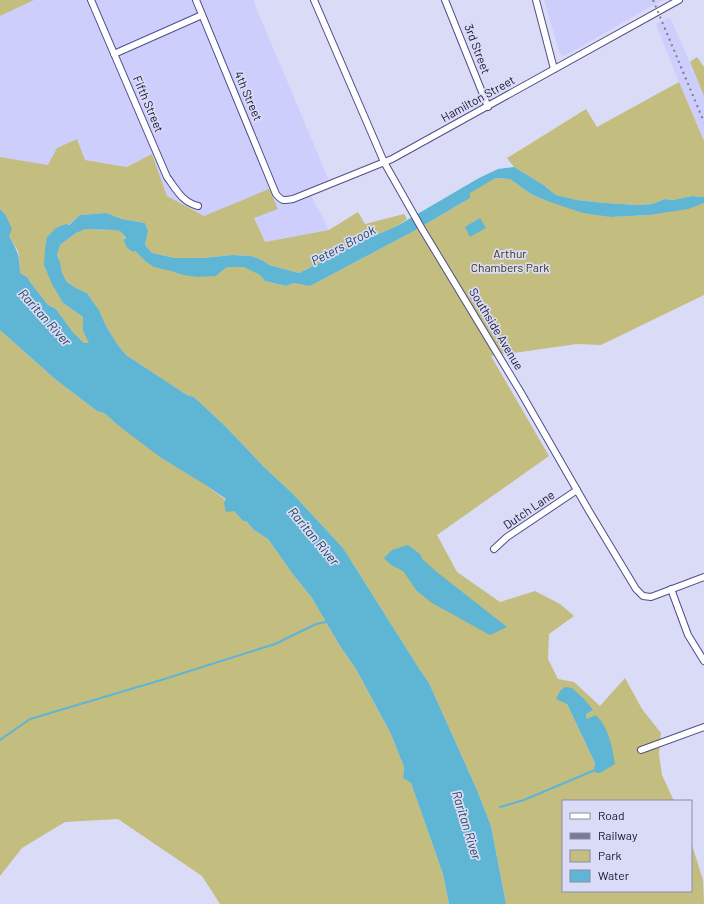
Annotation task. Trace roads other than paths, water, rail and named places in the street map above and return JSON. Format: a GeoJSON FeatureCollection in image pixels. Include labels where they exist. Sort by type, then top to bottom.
{"type":"FeatureCollection","features":[{"type":"Feature","properties":{"kind":"street","name":"Fifth Street"},"geometry":{"type":"LineString","coordinates":[[91,0],[167,177],[181,198],[198,206]]}},
{"type":"Feature","properties":{"kind":"street","name":"4th Street"},"geometry":{"type":"LineString","coordinates":[[196,0],[276,194],[281,199]]}},
{"type":"Feature","properties":{"kind":"street","name":"Southside Avenue"},"geometry":{"type":"LineString","coordinates":[[314,0],[384,162],[628,576],[636,589],[643,596],[651,596],[671,589]]}},
{"type":"Feature","properties":{"kind":"street","name":"3rd Street"},"geometry":{"type":"LineString","coordinates":[[445,0],[488,107]]}},
{"type":"Feature","properties":{"kind":"street"},"geometry":{"type":"LineString","coordinates":[[536,0],[554,69]]}},
{"type":"Feature","properties":{"kind":"street","name":"Hamilton Street"},"geometry":{"type":"LineString","coordinates":[[281,199],[284,201],[293,199],[392,159],[679,0]]}},
{"type":"Feature","properties":{"kind":"street"},"geometry":{"type":"LineString","coordinates":[[114,54],[202,15]]}},
{"type":"Feature","properties":{"kind":"street","name":"Dutch Lane"},"geometry":{"type":"LineString","coordinates":[[494,549],[507,537],[577,490]]}},
{"type":"Feature","properties":{"kind":"street"},"geometry":{"type":"LineString","coordinates":[[704,577],[671,589],[688,636],[704,661]]}},
{"type":"Feature","properties":{"kind":"street"},"geometry":{"type":"LineString","coordinates":[[641,750],[704,727]]}},
{"type":"Feature","properties":{"kind":"water","name":"Raritan River"},"geometry":{"type":"Polygon","coordinates":[[[514,167],[542,184],[556,195],[577,200],[637,205],[652,204],[665,199],[673,200],[692,196],[704,197],[704,203],[688,209],[650,215],[611,217],[583,213],[547,201],[531,194],[510,179],[496,178],[470,193],[470,198],[414,231],[310,286],[294,283],[286,286],[265,281],[260,275],[244,267],[227,267],[216,276],[198,277],[183,275],[154,267],[145,261],[135,251],[133,252],[128,248],[124,240],[126,238],[120,231],[113,230],[86,229],[76,233],[60,245],[57,255],[62,273],[67,282],[87,293],[99,310],[106,326],[117,344],[126,355],[187,395],[194,397],[293,494],[343,548],[429,683],[477,790],[491,826],[506,904],[449,904],[443,874],[411,783],[403,778],[404,767],[391,734],[356,669],[340,646],[312,598],[268,539],[254,530],[246,521],[243,521],[234,511],[226,512],[224,503],[226,499],[160,457],[104,413],[97,411],[55,379],[0,330],[0,209],[5,214],[12,229],[9,236],[18,253],[20,273],[27,277],[48,305],[56,309],[72,331],[84,343],[89,343],[83,331],[83,317],[63,303],[52,284],[44,265],[47,237],[56,228],[66,224],[69,225],[80,215],[106,213],[122,219],[145,223],[148,231],[145,245],[152,253],[175,258],[203,258],[232,255],[251,256],[262,260],[269,265],[299,273],[353,245],[397,226],[479,178],[498,169],[514,167]]]}},
{"type":"Feature","properties":{"kind":"water"},"geometry":{"type":"Polygon","coordinates":[[[480,218],[486,228],[470,237],[465,227],[480,218]]]}},
{"type":"Feature","properties":{"kind":"water"},"geometry":{"type":"Polygon","coordinates":[[[408,545],[421,555],[422,559],[438,573],[507,627],[490,635],[432,603],[417,591],[403,571],[391,565],[384,558],[392,550],[408,545]]]}},
{"type":"Feature","properties":{"kind":"water"},"geometry":{"type":"Polygon","coordinates":[[[565,687],[572,688],[593,710],[586,714],[587,719],[596,715],[607,732],[615,764],[600,773],[596,773],[594,769],[595,763],[567,704],[556,699],[560,691],[565,687]]]}},
{"type":"Feature","properties":{"kind":"waterway"},"geometry":{"type":"LineString","coordinates":[[0,740],[30,719],[275,644],[316,624],[326,622]]}},
{"type":"Feature","properties":{"kind":"waterway"},"geometry":{"type":"LineString","coordinates":[[500,807],[524,800],[595,770]]}},
{"type":"Feature","properties":{"kind":"railway"},"geometry":{"type":"LineString","coordinates":[[653,0],[704,122]]}},
{"type":"Feature","properties":{"kind":"water label","name":"Peters Brook"},"geometry":{"type":"Point","coordinates":[343,245]}},
{"type":"Feature","properties":{"kind":"park label","name":"Arthur Chambers Park"},"geometry":{"type":"Point","coordinates":[510,261]}}]}
